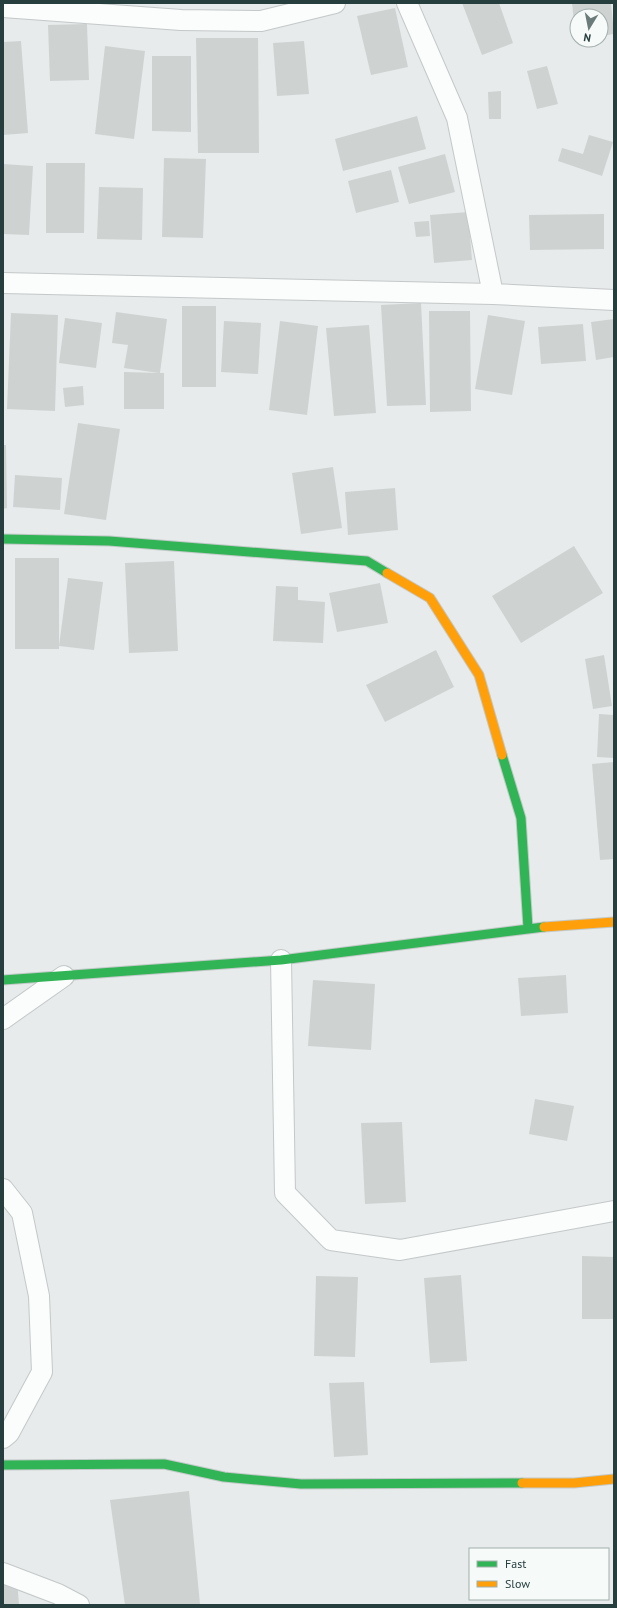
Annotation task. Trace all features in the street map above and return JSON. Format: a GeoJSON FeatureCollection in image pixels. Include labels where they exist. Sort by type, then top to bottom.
{"type":"FeatureCollection","features":[{"type":"Feature","properties":{"kind":"street"},"geometry":{"type":"LineString","coordinates":[[3,7],[181,20],[261,22],[335,3]]}},
{"type":"Feature","properties":{"kind":"street"},"geometry":{"type":"LineString","coordinates":[[408,3],[457,118],[493,294]]}},
{"type":"Feature","properties":{"kind":"street"},"geometry":{"type":"LineString","coordinates":[[3,283],[493,294],[614,300]]}},
{"type":"Feature","properties":{"kind":"street"},"geometry":{"type":"LineString","coordinates":[[3,539],[109,541],[367,560],[430,598],[479,675],[521,818],[528,928]]}},
{"type":"Feature","properties":{"kind":"street"},"geometry":{"type":"LineString","coordinates":[[3,980],[281,960],[528,928],[614,922]]}},
{"type":"Feature","properties":{"kind":"street"},"geometry":{"type":"LineString","coordinates":[[281,960],[285,1193],[331,1240],[400,1250],[614,1211]]}},
{"type":"Feature","properties":{"kind":"street"},"geometry":{"type":"LineString","coordinates":[[3,1019],[64,976]]}},
{"type":"Feature","properties":{"kind":"street"},"geometry":{"type":"LineString","coordinates":[[3,1190],[22,1213],[39,1296],[42,1372],[9,1433],[3,1438]]}},
{"type":"Feature","properties":{"kind":"street"},"geometry":{"type":"LineString","coordinates":[[3,1465],[164,1464],[224,1477],[301,1484],[574,1483],[614,1478]]}},
{"type":"Feature","properties":{"kind":"street"},"geometry":{"type":"LineString","coordinates":[[3,1574],[58,1594],[79,1605]]}},
{"type":"Feature","properties":{"kind":"building"},"geometry":{"type":"Polygon","coordinates":[[[462,3],[499,3],[513,43],[482,55],[462,3]]]}},
{"type":"Feature","properties":{"kind":"building"},"geometry":{"type":"Polygon","coordinates":[[[572,3],[611,3],[614,34],[609,35],[609,8],[573,8],[572,3]]]}},
{"type":"Feature","properties":{"kind":"building"},"geometry":{"type":"Polygon","coordinates":[[[395,8],[408,67],[371,75],[357,16],[395,8]]]}},
{"type":"Feature","properties":{"kind":"building"},"geometry":{"type":"Polygon","coordinates":[[[87,24],[89,80],[50,81],[48,25],[87,24]]]}},
{"type":"Feature","properties":{"kind":"building"},"geometry":{"type":"Polygon","coordinates":[[[196,38],[258,38],[259,153],[198,153],[196,38]]]}},
{"type":"Feature","properties":{"kind":"building"},"geometry":{"type":"Polygon","coordinates":[[[21,41],[28,133],[3,135],[3,42],[21,41]]]}},
{"type":"Feature","properties":{"kind":"building"},"geometry":{"type":"Polygon","coordinates":[[[304,41],[309,94],[277,96],[273,43],[304,41]]]}},
{"type":"Feature","properties":{"kind":"building"},"geometry":{"type":"Polygon","coordinates":[[[105,46],[145,51],[134,139],[95,134],[105,46]]]}},
{"type":"Feature","properties":{"kind":"building"},"geometry":{"type":"Polygon","coordinates":[[[152,56],[191,56],[191,132],[152,131],[152,56]]]}},
{"type":"Feature","properties":{"kind":"building"},"geometry":{"type":"Polygon","coordinates":[[[547,66],[558,104],[537,109],[527,71],[547,66]]]}},
{"type":"Feature","properties":{"kind":"building"},"geometry":{"type":"Polygon","coordinates":[[[501,91],[501,119],[489,119],[488,92],[501,91]]]}},
{"type":"Feature","properties":{"kind":"building"},"geometry":{"type":"Polygon","coordinates":[[[417,116],[426,149],[343,171],[335,139],[417,116]]]}},
{"type":"Feature","properties":{"kind":"building"},"geometry":{"type":"Polygon","coordinates":[[[589,135],[613,142],[602,176],[558,161],[562,148],[583,154],[589,135]]]}},
{"type":"Feature","properties":{"kind":"building"},"geometry":{"type":"Polygon","coordinates":[[[445,154],[455,192],[409,204],[398,167],[445,154]]]}},
{"type":"Feature","properties":{"kind":"building"},"geometry":{"type":"Polygon","coordinates":[[[164,158],[206,159],[203,238],[162,237],[164,158]]]}},
{"type":"Feature","properties":{"kind":"building"},"geometry":{"type":"Polygon","coordinates":[[[46,163],[85,163],[84,233],[46,233],[46,163]]]}},
{"type":"Feature","properties":{"kind":"building"},"geometry":{"type":"Polygon","coordinates":[[[3,164],[33,166],[29,235],[3,234],[3,164]]]}},
{"type":"Feature","properties":{"kind":"building"},"geometry":{"type":"Polygon","coordinates":[[[391,170],[399,202],[356,213],[348,181],[391,170]]]}},
{"type":"Feature","properties":{"kind":"building"},"geometry":{"type":"Polygon","coordinates":[[[99,187],[143,188],[142,240],[97,239],[99,187]]]}},
{"type":"Feature","properties":{"kind":"building"},"geometry":{"type":"Polygon","coordinates":[[[468,212],[472,260],[434,263],[430,215],[468,212]]]}},
{"type":"Feature","properties":{"kind":"building"},"geometry":{"type":"Polygon","coordinates":[[[604,214],[604,249],[530,250],[529,215],[604,214]]]}},
{"type":"Feature","properties":{"kind":"building"},"geometry":{"type":"Polygon","coordinates":[[[429,221],[430,236],[416,237],[414,222],[429,221]]]}},
{"type":"Feature","properties":{"kind":"building"},"geometry":{"type":"Polygon","coordinates":[[[421,303],[426,405],[387,406],[381,305],[421,303]]]}},
{"type":"Feature","properties":{"kind":"building"},"geometry":{"type":"Polygon","coordinates":[[[182,306],[216,306],[216,387],[182,387],[182,306]]]}},
{"type":"Feature","properties":{"kind":"building"},"geometry":{"type":"Polygon","coordinates":[[[429,311],[470,311],[471,411],[430,412],[429,311]]]}},
{"type":"Feature","properties":{"kind":"building"},"geometry":{"type":"Polygon","coordinates":[[[116,312],[167,319],[160,373],[164,373],[164,409],[124,409],[124,372],[159,373],[124,368],[128,345],[112,343],[116,312]]]}},
{"type":"Feature","properties":{"kind":"building"},"geometry":{"type":"Polygon","coordinates":[[[11,313],[58,315],[55,411],[7,409],[11,313]]]}},
{"type":"Feature","properties":{"kind":"building"},"geometry":{"type":"Polygon","coordinates":[[[488,315],[525,321],[512,395],[475,389],[488,315]]]}},
{"type":"Feature","properties":{"kind":"building"},"geometry":{"type":"Polygon","coordinates":[[[65,318],[102,323],[96,368],[59,363],[65,318]]]}},
{"type":"Feature","properties":{"kind":"building"},"geometry":{"type":"Polygon","coordinates":[[[614,319],[614,357],[596,360],[591,322],[614,319]]]}},
{"type":"Feature","properties":{"kind":"building"},"geometry":{"type":"Polygon","coordinates":[[[224,321],[261,323],[258,374],[221,372],[224,321]]]}},
{"type":"Feature","properties":{"kind":"building"},"geometry":{"type":"Polygon","coordinates":[[[280,321],[318,326],[307,415],[269,410],[280,321]]]}},
{"type":"Feature","properties":{"kind":"building"},"geometry":{"type":"Polygon","coordinates":[[[583,324],[586,361],[541,364],[538,327],[583,324]]]}},
{"type":"Feature","properties":{"kind":"building"},"geometry":{"type":"Polygon","coordinates":[[[369,325],[376,413],[334,416],[326,328],[369,325]]]}},
{"type":"Feature","properties":{"kind":"building"},"geometry":{"type":"Polygon","coordinates":[[[83,386],[84,405],[65,407],[63,388],[83,386]]]}},
{"type":"Feature","properties":{"kind":"building"},"geometry":{"type":"Polygon","coordinates":[[[78,423],[120,429],[106,520],[64,514],[78,423]]]}},
{"type":"Feature","properties":{"kind":"building"},"geometry":{"type":"Polygon","coordinates":[[[3,445],[6,445],[7,508],[3,509],[3,445]]]}},
{"type":"Feature","properties":{"kind":"building"},"geometry":{"type":"Polygon","coordinates":[[[333,467],[342,528],[301,534],[292,473],[333,467]]]}},
{"type":"Feature","properties":{"kind":"building"},"geometry":{"type":"Polygon","coordinates":[[[15,475],[62,478],[60,510],[13,507],[15,475]]]}},
{"type":"Feature","properties":{"kind":"building"},"geometry":{"type":"Polygon","coordinates":[[[395,488],[398,530],[348,535],[345,492],[395,488]]]}},
{"type":"Feature","properties":{"kind":"building"},"geometry":{"type":"Polygon","coordinates":[[[574,546],[603,593],[521,643],[492,596],[574,546]]]}},
{"type":"Feature","properties":{"kind":"building"},"geometry":{"type":"Polygon","coordinates":[[[15,558],[59,558],[59,649],[15,649],[15,558]]]}},
{"type":"Feature","properties":{"kind":"building"},"geometry":{"type":"Polygon","coordinates":[[[174,561],[178,651],[129,653],[125,563],[174,561]]]}},
{"type":"Feature","properties":{"kind":"building"},"geometry":{"type":"Polygon","coordinates":[[[68,578],[103,582],[94,650],[59,646],[68,578]]]}},
{"type":"Feature","properties":{"kind":"building"},"geometry":{"type":"Polygon","coordinates":[[[380,583],[388,623],[337,632],[329,593],[380,583]]]}},
{"type":"Feature","properties":{"kind":"building"},"geometry":{"type":"Polygon","coordinates":[[[276,586],[298,587],[298,600],[325,602],[323,643],[273,641],[276,586]]]}},
{"type":"Feature","properties":{"kind":"building"},"geometry":{"type":"Polygon","coordinates":[[[436,650],[454,687],[385,722],[366,685],[436,650]]]}},
{"type":"Feature","properties":{"kind":"building"},"geometry":{"type":"Polygon","coordinates":[[[604,655],[612,706],[593,709],[585,659],[604,655]]]}},
{"type":"Feature","properties":{"kind":"building"},"geometry":{"type":"Polygon","coordinates":[[[599,714],[614,715],[614,758],[597,757],[599,714]]]}},
{"type":"Feature","properties":{"kind":"building"},"geometry":{"type":"Polygon","coordinates":[[[614,762],[614,859],[600,860],[592,764],[614,762]]]}},
{"type":"Feature","properties":{"kind":"building"},"geometry":{"type":"Polygon","coordinates":[[[566,975],[568,1013],[521,1016],[518,978],[566,975]]]}},
{"type":"Feature","properties":{"kind":"building"},"geometry":{"type":"Polygon","coordinates":[[[313,980],[375,984],[371,1050],[308,1046],[313,980]]]}},
{"type":"Feature","properties":{"kind":"building"},"geometry":{"type":"Polygon","coordinates":[[[535,1099],[574,1106],[567,1141],[529,1134],[535,1099]]]}},
{"type":"Feature","properties":{"kind":"building"},"geometry":{"type":"Polygon","coordinates":[[[402,1122],[406,1202],[365,1204],[361,1123],[402,1122]]]}},
{"type":"Feature","properties":{"kind":"building"},"geometry":{"type":"Polygon","coordinates":[[[582,1256],[614,1257],[614,1319],[582,1319],[582,1256]]]}},
{"type":"Feature","properties":{"kind":"building"},"geometry":{"type":"Polygon","coordinates":[[[461,1275],[467,1361],[430,1363],[424,1278],[461,1275]]]}},
{"type":"Feature","properties":{"kind":"building"},"geometry":{"type":"Polygon","coordinates":[[[316,1276],[358,1277],[355,1357],[314,1356],[316,1276]]]}},
{"type":"Feature","properties":{"kind":"building"},"geometry":{"type":"Polygon","coordinates":[[[364,1382],[368,1455],[334,1457],[329,1383],[364,1382]]]}},
{"type":"Feature","properties":{"kind":"building"},"geometry":{"type":"Polygon","coordinates":[[[189,1491],[200,1604],[125,1605],[110,1500],[189,1491]]]}},
{"type":"Feature","properties":{"kind":"building"},"geometry":{"type":"Polygon","coordinates":[[[17,1580],[19,1605],[3,1605],[3,1581],[17,1580]]]}},
{"type":"Feature","properties":{"kind":"traffic: fast"},"geometry":{"type":"LineString","coordinates":[[3,539],[109,541],[367,561],[387,573]]}},
{"type":"Feature","properties":{"kind":"traffic: fast"},"geometry":{"type":"LineString","coordinates":[[502,755],[521,818],[528,928]]}},
{"type":"Feature","properties":{"kind":"traffic: fast"},"geometry":{"type":"LineString","coordinates":[[3,980],[281,960],[544,927]]}},
{"type":"Feature","properties":{"kind":"traffic: fast"},"geometry":{"type":"LineString","coordinates":[[3,1465],[164,1464],[224,1477],[301,1484],[522,1483]]}},
{"type":"Feature","properties":{"kind":"traffic: slow"},"geometry":{"type":"LineString","coordinates":[[387,573],[430,598],[479,675],[502,755]]}},
{"type":"Feature","properties":{"kind":"traffic: slow"},"geometry":{"type":"LineString","coordinates":[[544,927],[614,922]]}},
{"type":"Feature","properties":{"kind":"traffic: slow"},"geometry":{"type":"LineString","coordinates":[[522,1483],[574,1483],[614,1479]]}}]}
